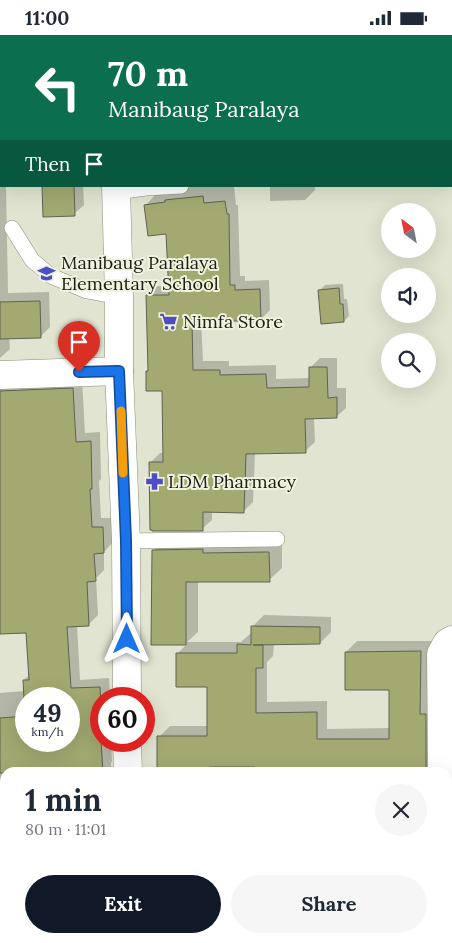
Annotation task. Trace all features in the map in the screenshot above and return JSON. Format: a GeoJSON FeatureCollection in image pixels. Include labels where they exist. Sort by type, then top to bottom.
{"type":"FeatureCollection","features":[{"type":"Feature","properties":{"kind":"main road"},"geometry":{"type":"LineString","coordinates":[[117,189],[119,371],[126,541],[127,687]]}},
{"type":"Feature","properties":{"kind":"main road"},"geometry":{"type":"LineString","coordinates":[[0,375],[119,371]]}},
{"type":"Feature","properties":{"kind":"main road"},"geometry":{"type":"LineString","coordinates":[[443,767],[447,720],[446,647]]}},
{"type":"Feature","properties":{"kind":"main road"},"geometry":{"type":"LineString","coordinates":[[128,752],[128,767]]}},
{"type":"Feature","properties":{"kind":"lane"},"geometry":{"type":"LineString","coordinates":[[117,189],[146,187]]}},
{"type":"Feature","properties":{"kind":"lane"},"geometry":{"type":"LineString","coordinates":[[12,228],[32,261],[51,276],[87,291],[119,297]]}},
{"type":"Feature","properties":{"kind":"lane"},"geometry":{"type":"LineString","coordinates":[[126,541],[277,539]]}},
{"type":"Feature","properties":{"kind":"building"},"geometry":{"type":"Polygon","coordinates":[[[42,187],[74,187],[75,216],[43,217],[42,187]]]}},
{"type":"Feature","properties":{"kind":"building"},"geometry":{"type":"Polygon","coordinates":[[[203,196],[204,203],[225,201],[227,214],[229,214],[230,285],[235,285],[235,290],[260,289],[261,321],[192,321],[193,370],[220,370],[220,375],[266,374],[267,388],[309,387],[309,367],[327,367],[328,398],[337,397],[337,418],[305,419],[306,453],[246,454],[244,513],[203,512],[203,531],[152,531],[150,530],[149,462],[163,462],[162,391],[146,391],[146,371],[148,371],[146,295],[169,295],[166,234],[148,236],[144,205],[165,202],[165,200],[203,196]]]}},
{"type":"Feature","properties":{"kind":"building"},"geometry":{"type":"Polygon","coordinates":[[[339,288],[340,304],[343,304],[344,322],[321,324],[318,290],[339,288]]]}},
{"type":"Feature","properties":{"kind":"building"},"geometry":{"type":"Polygon","coordinates":[[[40,301],[41,338],[0,339],[0,302],[40,301]]]}},
{"type":"Feature","properties":{"kind":"building"},"geometry":{"type":"Polygon","coordinates":[[[73,388],[76,442],[91,441],[92,489],[90,489],[92,527],[103,527],[104,553],[94,554],[96,581],[87,582],[89,626],[67,627],[71,687],[23,687],[23,680],[29,680],[26,633],[0,634],[0,391],[73,388]]]}},
{"type":"Feature","properties":{"kind":"building"},"geometry":{"type":"Polygon","coordinates":[[[203,549],[203,553],[269,552],[270,582],[186,582],[186,645],[151,645],[152,550],[203,549]]]}},
{"type":"Feature","properties":{"kind":"building"},"geometry":{"type":"Polygon","coordinates":[[[251,626],[320,627],[320,644],[253,645],[263,645],[263,668],[256,668],[256,713],[317,712],[317,739],[389,739],[389,690],[345,690],[345,652],[421,651],[420,714],[426,714],[426,767],[157,767],[157,736],[207,736],[207,687],[176,687],[176,653],[237,653],[237,644],[251,645],[251,626]]]}},
{"type":"Feature","properties":{"kind":"building"},"geometry":{"type":"Polygon","coordinates":[[[90,687],[90,752],[102,752],[103,767],[0,767],[0,718],[15,717],[15,752],[80,752],[80,688],[90,687]]]}},
{"type":"Feature","properties":{"kind":"slow traffic"},"geometry":{"type":"LineString","coordinates":[[121,411],[123,473]]}},
{"type":"Feature","properties":{"kind":"place","name":"Manibaug Paralaya Elementary School"},"geometry":{"type":"Point","coordinates":[47,273]}},
{"type":"Feature","properties":{"kind":"place","name":"Nimfa Store"},"geometry":{"type":"Point","coordinates":[169,322]}},
{"type":"Feature","properties":{"kind":"place","name":"LDM Pharmacy"},"geometry":{"type":"Point","coordinates":[154,482]}},
{"type":"Feature","properties":{"kind":"route"},"geometry":{"type":"LineString","coordinates":[[79,372],[119,371],[126,541],[127,639]]}}]}
